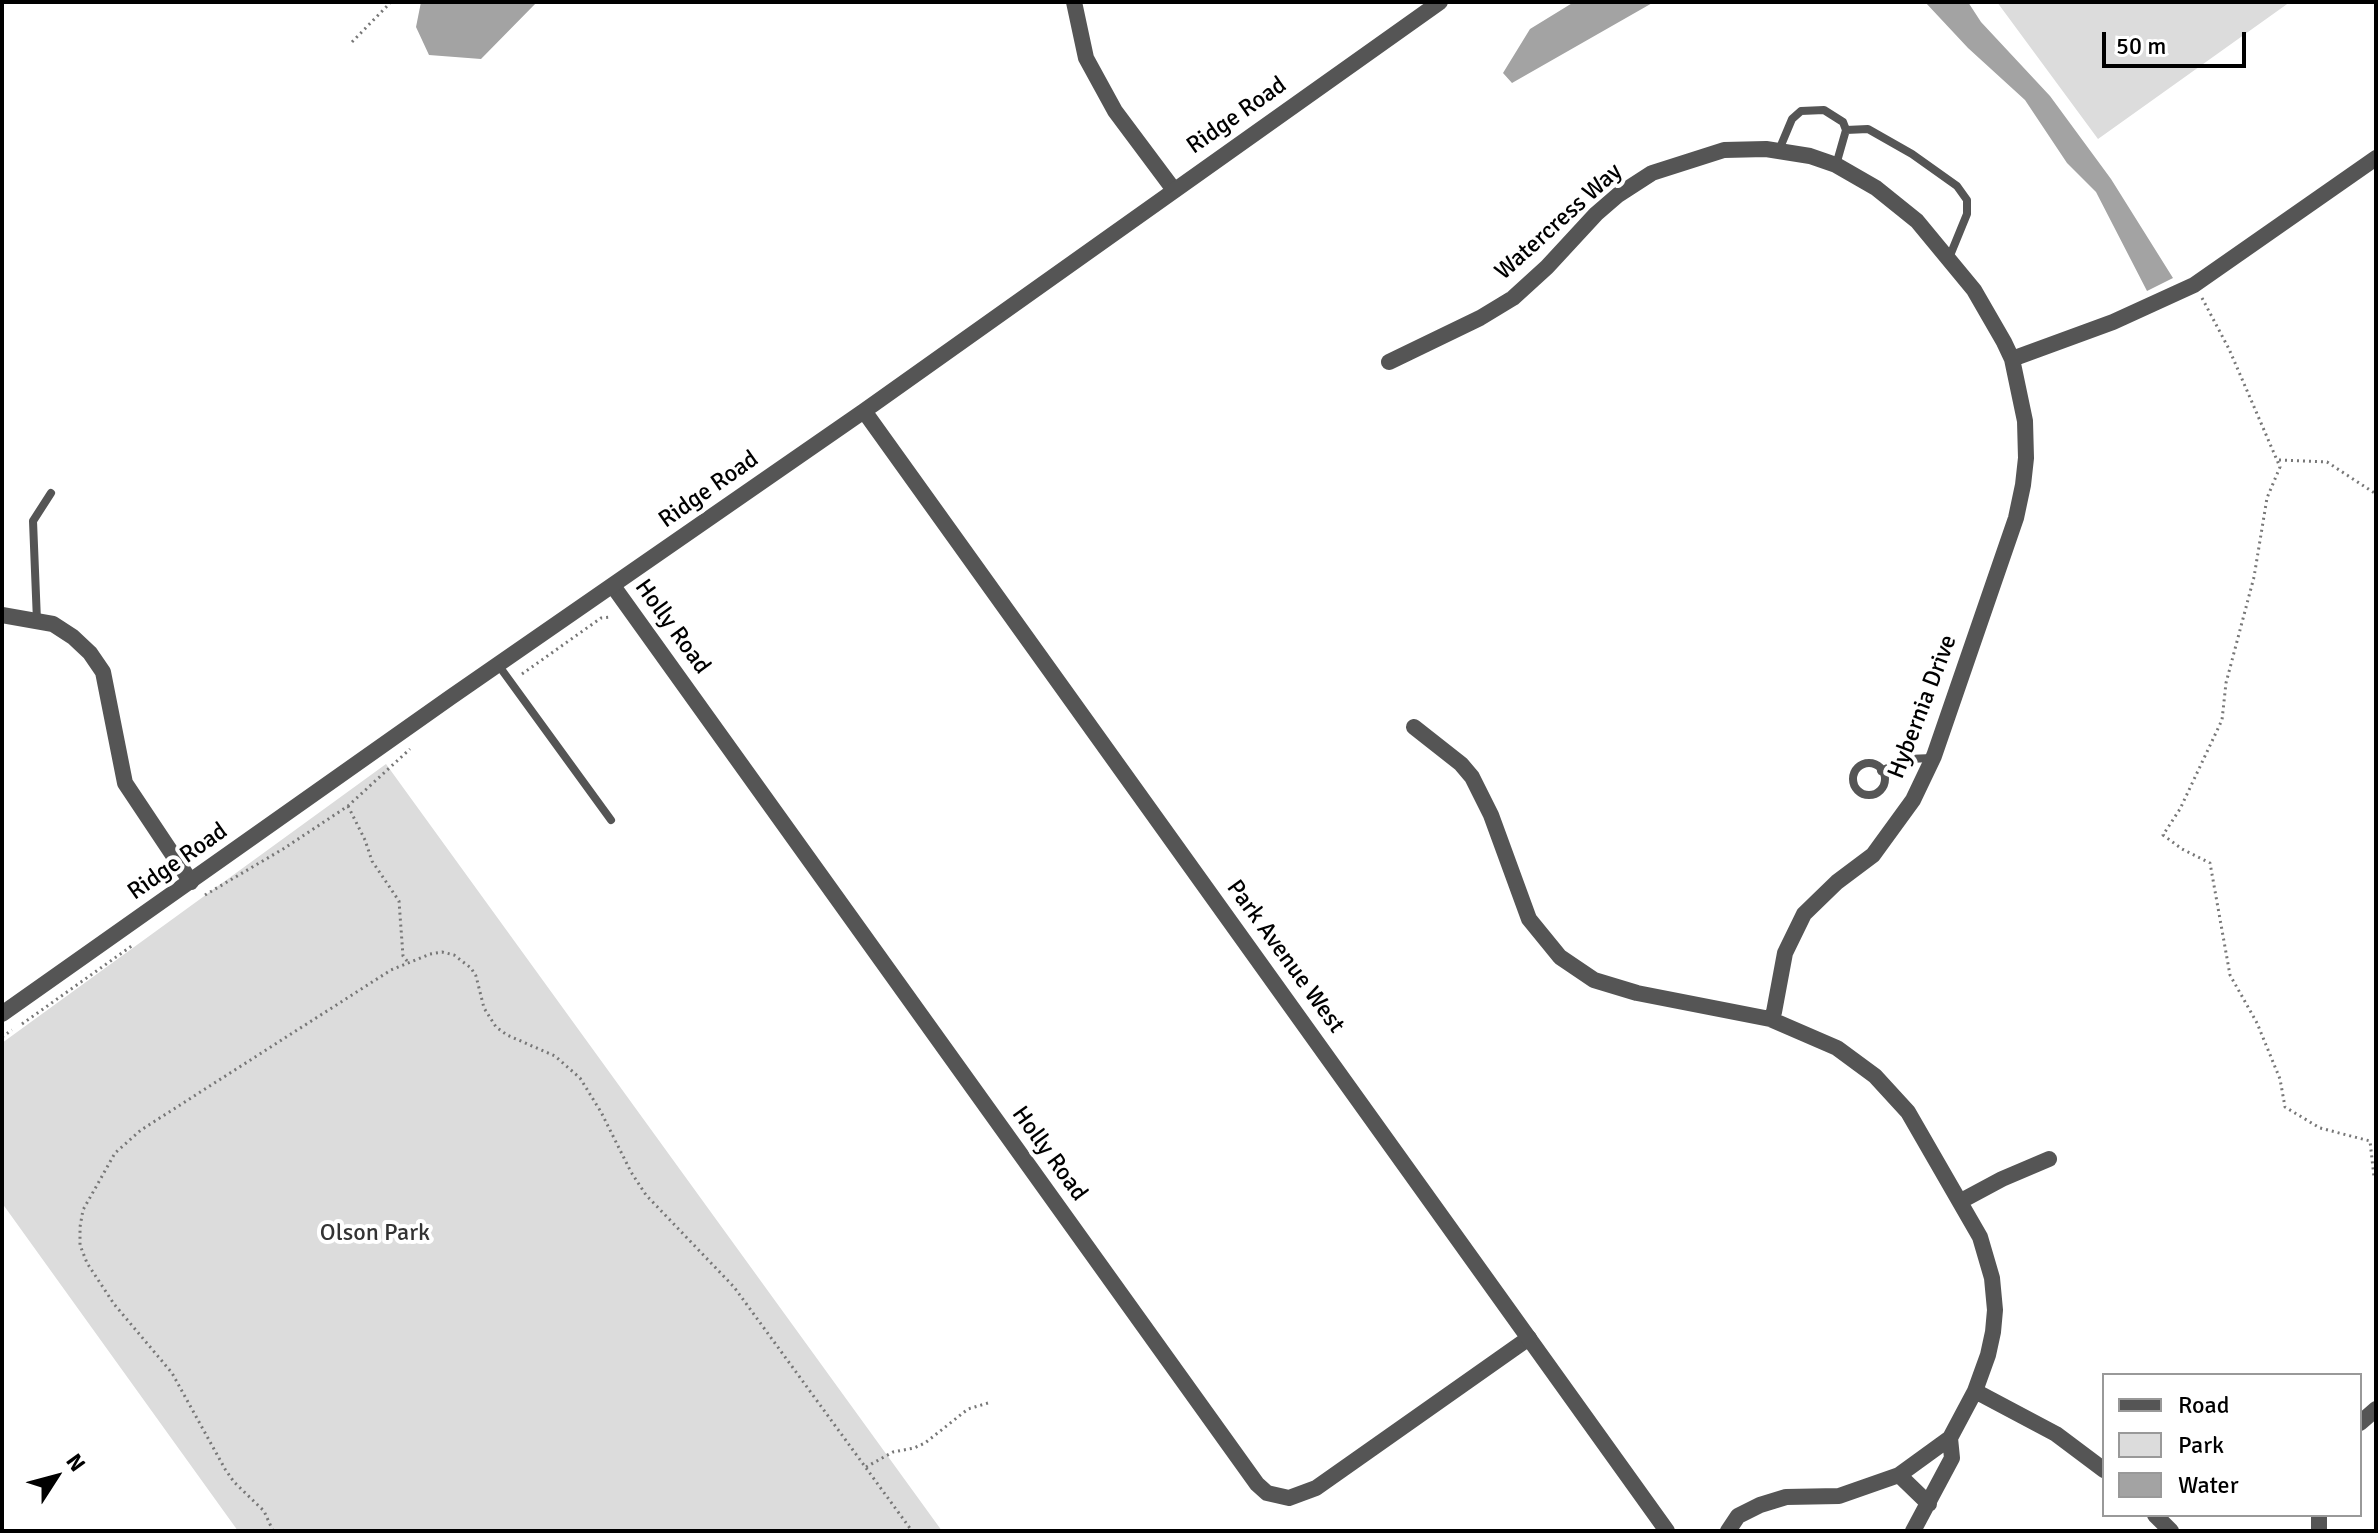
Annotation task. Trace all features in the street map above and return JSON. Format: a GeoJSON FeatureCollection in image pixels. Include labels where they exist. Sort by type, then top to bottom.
{"type":"FeatureCollection","features":[{"type":"Feature","properties":{"kind":"street"},"geometry":{"type":"LineString","coordinates":[[1074,2],[1086,58],[1115,111],[1174,190]]}},
{"type":"Feature","properties":{"kind":"street","name":"Ridge Road"},"geometry":{"type":"LineString","coordinates":[[2,1014],[864,411],[1440,2]]}},
{"type":"Feature","properties":{"kind":"street","name":"Watercress Way"},"geometry":{"type":"LineString","coordinates":[[1389,362],[1480,318],[1513,298],[1596,214],[1652,173],[1724,150],[1779,150],[1810,156],[1836,165],[1876,188],[1917,221],[1974,290],[2012,359]]}},
{"type":"Feature","properties":{"kind":"street"},"geometry":{"type":"LineString","coordinates":[[2012,359],[2151,307],[2188,288],[2376,158]]}},
{"type":"Feature","properties":{"kind":"street","name":"Hybernia Drive"},"geometry":{"type":"LineString","coordinates":[[1770,1019],[1785,953],[1804,914],[1876,852],[1913,800],[1933,758],[2016,518],[2023,485],[2025,421],[2012,359]]}},
{"type":"Feature","properties":{"kind":"street","name":"Park Avenue West"},"geometry":{"type":"LineString","coordinates":[[864,411],[1669,1530]]}},
{"type":"Feature","properties":{"kind":"street","name":"Holly Road"},"geometry":{"type":"LineString","coordinates":[[613,586],[1257,1484],[1267,1493],[1289,1498],[1316,1488],[1529,1338]]}},
{"type":"Feature","properties":{"kind":"street"},"geometry":{"type":"LineString","coordinates":[[2,615],[53,624],[90,653],[103,672],[125,783],[191,882]]}},
{"type":"Feature","properties":{"kind":"street"},"geometry":{"type":"LineString","coordinates":[[1414,727],[1449,754],[1472,777],[1491,815],[1529,919],[1560,957],[1594,980],[1637,993],[1770,1019],[1837,1048],[1875,1076],[1908,1112],[1980,1237],[1992,1278],[1995,1310],[1988,1355],[1975,1391],[1950,1438],[1899,1475],[1839,1496],[1786,1497],[1773,1501],[1738,1516],[1727,1531]]}},
{"type":"Feature","properties":{"kind":"street"},"geometry":{"type":"LineString","coordinates":[[1961,1201],[2049,1159]]}},
{"type":"Feature","properties":{"kind":"street"},"geometry":{"type":"LineString","coordinates":[[1975,1391],[2056,1434],[2102,1468]]}},
{"type":"Feature","properties":{"kind":"street"},"geometry":{"type":"LineString","coordinates":[[1913,1531],[1952,1458],[1950,1438]]}},
{"type":"Feature","properties":{"kind":"street"},"geometry":{"type":"LineString","coordinates":[[1899,1475],[1929,1504]]}},
{"type":"Feature","properties":{"kind":"lane"},"geometry":{"type":"LineString","coordinates":[[1779,150],[1792,119],[1801,111],[1824,110],[1843,122],[1846,130],[1836,165]]}},
{"type":"Feature","properties":{"kind":"lane"},"geometry":{"type":"LineString","coordinates":[[1846,130],[1868,129],[1912,154],[1957,186],[1967,200],[1967,214],[1949,260]]}},
{"type":"Feature","properties":{"kind":"lane"},"geometry":{"type":"LineString","coordinates":[[37,621],[33,521],[51,493]]}},
{"type":"Feature","properties":{"kind":"lane"},"geometry":{"type":"LineString","coordinates":[[499,666],[611,820]]}},
{"type":"Feature","properties":{"kind":"lane"},"geometry":{"type":"LineString","coordinates":[[1881,771],[1908,759],[1933,758]]}},
{"type":"Feature","properties":{"kind":"path"},"geometry":{"type":"LineString","coordinates":[[352,42],[391,2]]}},
{"type":"Feature","properties":{"kind":"path"},"geometry":{"type":"LineString","coordinates":[[2188,288],[2229,349],[2280,467],[2267,498],[2254,577],[2233,646],[2222,720],[2180,809],[2163,835],[2210,863],[2230,975],[2257,1023],[2280,1079],[2285,1107],[2320,1128],[2376,1140]]}},
{"type":"Feature","properties":{"kind":"path"},"geometry":{"type":"LineString","coordinates":[[2279,460],[2327,462],[2376,494]]}},
{"type":"Feature","properties":{"kind":"path"},"geometry":{"type":"LineString","coordinates":[[510,682],[601,618],[619,616],[631,610]]}},
{"type":"Feature","properties":{"kind":"path"},"geometry":{"type":"LineString","coordinates":[[200,898],[348,806],[412,747]]}},
{"type":"Feature","properties":{"kind":"path"},"geometry":{"type":"LineString","coordinates":[[348,806],[372,861],[399,901],[403,956],[408,962]]}},
{"type":"Feature","properties":{"kind":"path"},"geometry":{"type":"LineString","coordinates":[[2,1037],[139,941]]}},
{"type":"Feature","properties":{"kind":"path"},"geometry":{"type":"LineString","coordinates":[[273,1531],[264,1511],[225,1469],[172,1373],[114,1304],[87,1263],[80,1245],[83,1210],[115,1153],[133,1136],[391,970],[442,952],[463,961],[476,976],[484,1008],[496,1027],[555,1056],[580,1078],[646,1195],[734,1287],[912,1531]]}},
{"type":"Feature","properties":{"kind":"path"},"geometry":{"type":"LineString","coordinates":[[2370,1141],[2374,1177]]}},
{"type":"Feature","properties":{"kind":"path"},"geometry":{"type":"LineString","coordinates":[[866,1467],[893,1452],[925,1443],[968,1409],[988,1403]]}},
{"type":"Feature","properties":{"kind":"green space"},"geometry":{"type":"Polygon","coordinates":[[[1997,2],[2290,2],[2098,139],[1997,2]]]}},
{"type":"Feature","properties":{"kind":"green space","name":"Olson Park"},"geometry":{"type":"Polygon","coordinates":[[[386,764],[942,1531],[238,1531],[2,1203],[2,1043],[386,764]]]}},
{"type":"Feature","properties":{"kind":"water"},"geometry":{"type":"Polygon","coordinates":[[[421,2],[537,2],[481,59],[429,55],[416,27],[421,2]]]}},
{"type":"Feature","properties":{"kind":"water"},"geometry":{"type":"Polygon","coordinates":[[[1574,2],[1654,2],[1512,83],[1503,73],[1530,29],[1574,2]]]}},
{"type":"Feature","properties":{"kind":"water"},"geometry":{"type":"Polygon","coordinates":[[[1925,2],[1968,2],[1981,22],[2050,96],[2111,179],[2173,278],[2147,291],[2096,192],[2067,163],[2025,100],[1968,48],[1925,2]]]}}]}
